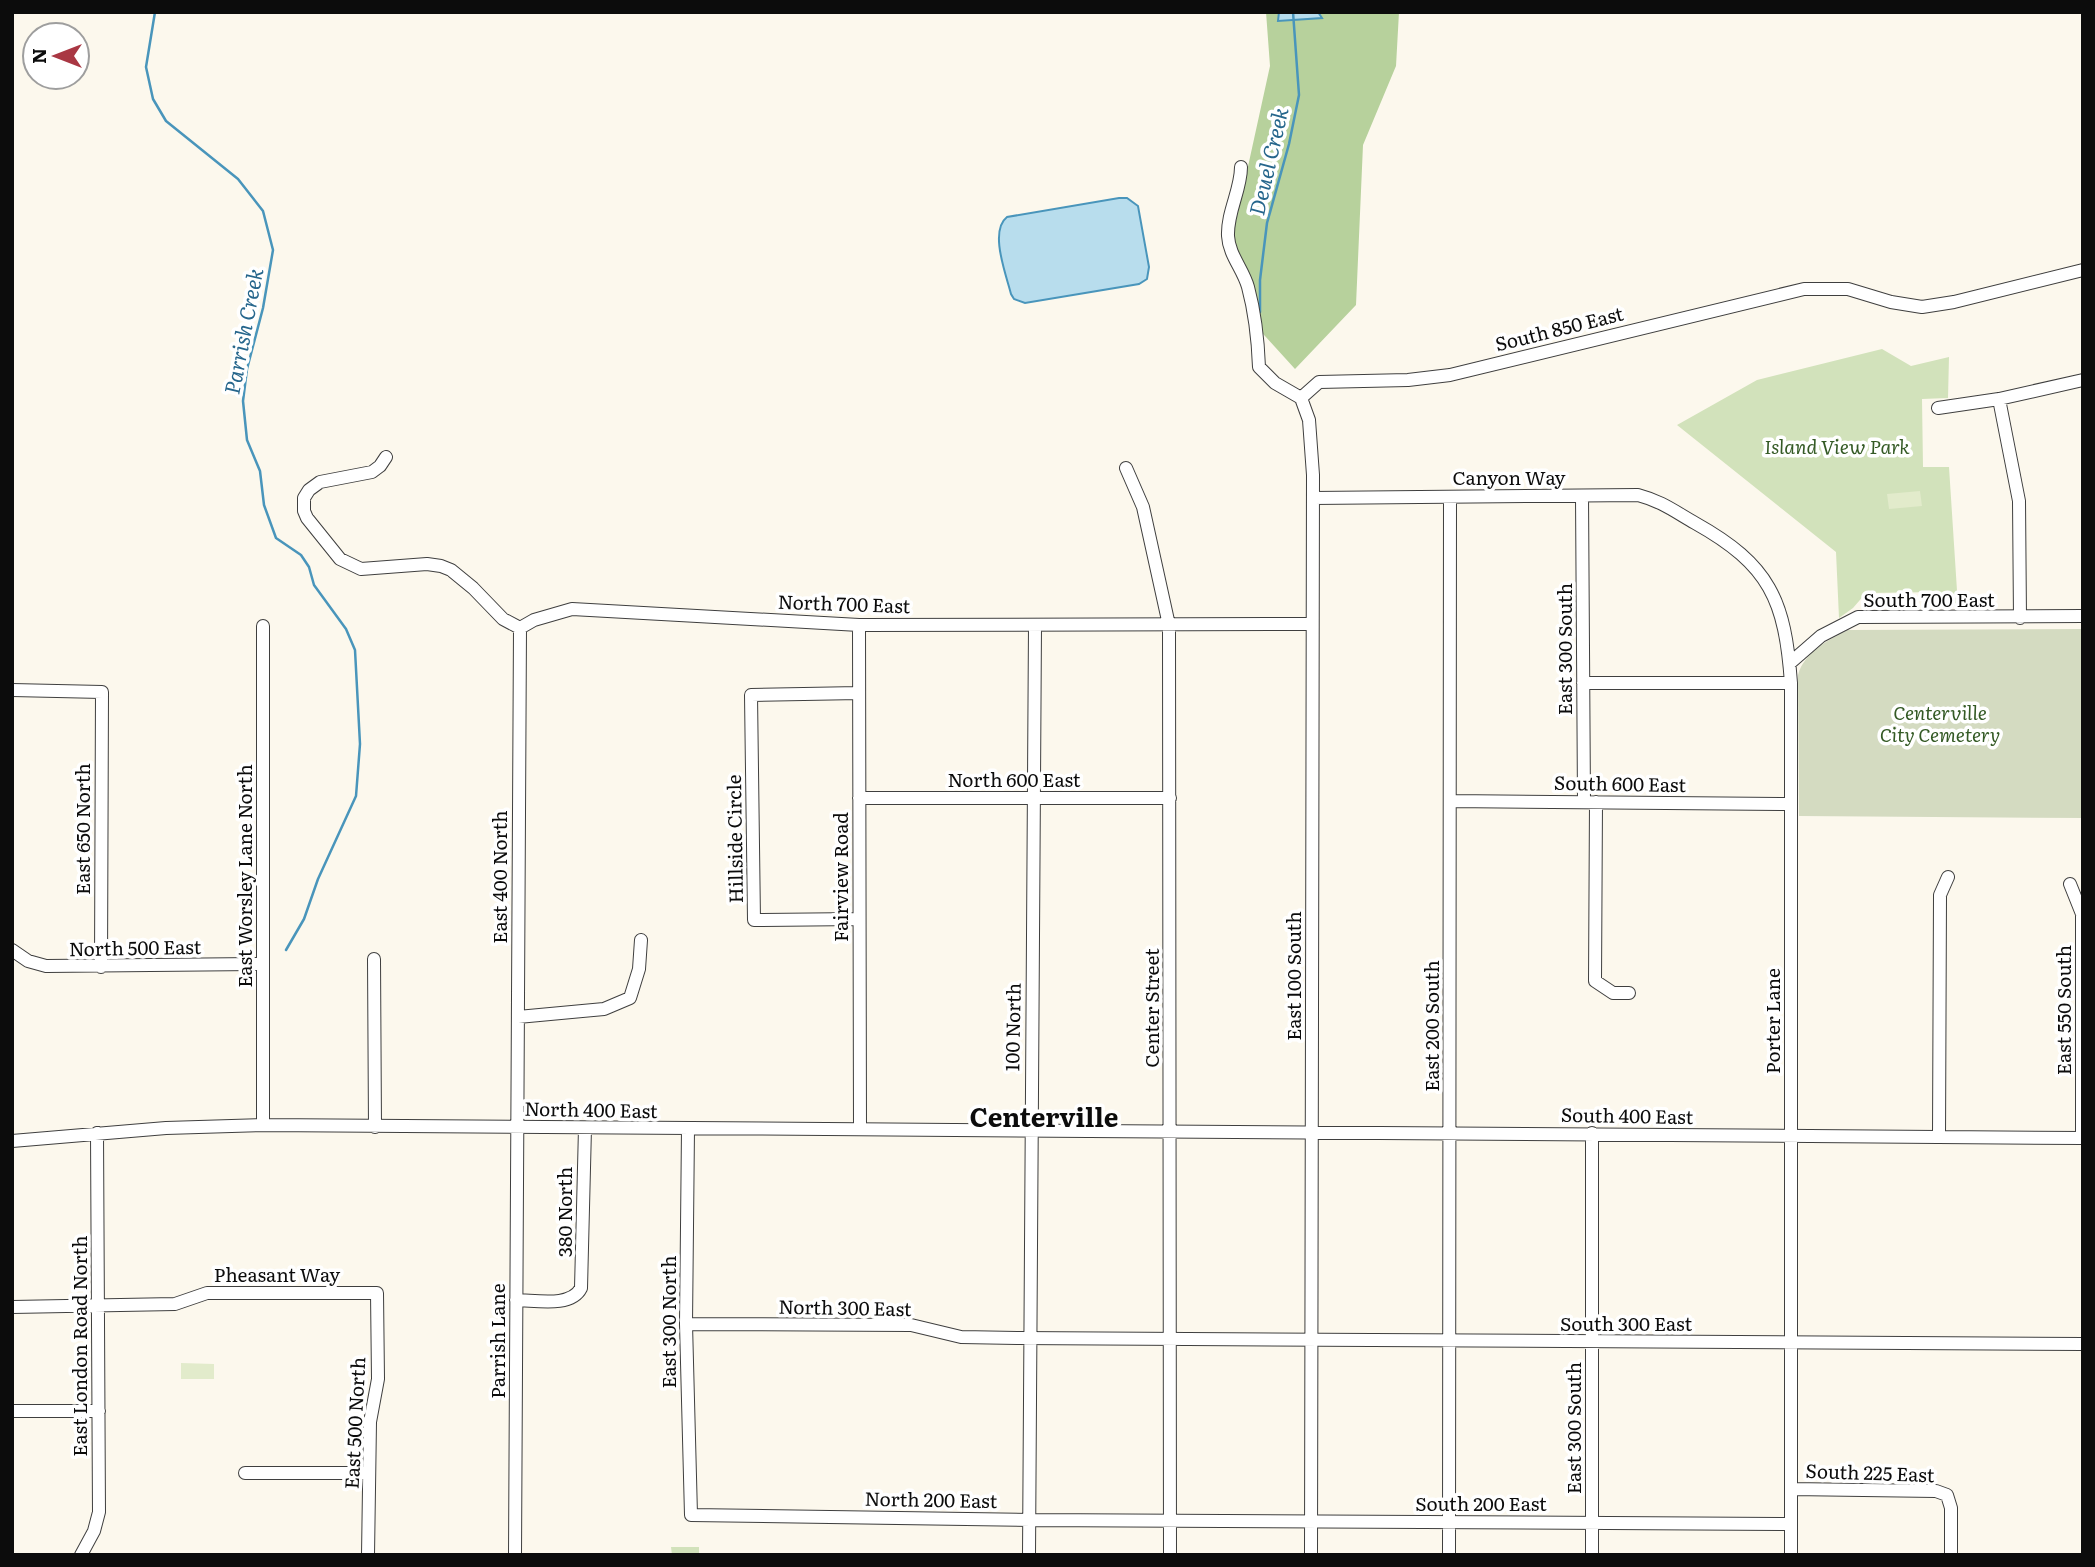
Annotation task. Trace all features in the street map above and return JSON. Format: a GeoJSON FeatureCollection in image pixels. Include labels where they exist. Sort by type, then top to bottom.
{"type":"FeatureCollection","features":[{"type":"Feature","properties":{"kind":"street"},"geometry":{"type":"LineString","coordinates":[[1241,167],[1241,180],[1228,235],[1233,255],[1247,284],[1255,322],[1259,368],[1275,383],[1301,398]]}},
{"type":"Feature","properties":{"kind":"street","name":"South 850 East"},"geometry":{"type":"LineString","coordinates":[[1301,398],[1319,382],[1408,380],[1450,375],[1804,289],[1849,289],[1891,302],[1922,306],[1954,302],[2083,270]]}},
{"type":"Feature","properties":{"kind":"street"},"geometry":{"type":"LineString","coordinates":[[1938,408],[1999,399],[2083,380]]}},
{"type":"Feature","properties":{"kind":"street","name":"East 100 South"},"geometry":{"type":"LineString","coordinates":[[1301,398],[1309,420],[1313,498],[1311,1555]]}},
{"type":"Feature","properties":{"kind":"street"},"geometry":{"type":"LineString","coordinates":[[1999,399],[2019,501],[2020,618]]}},
{"type":"Feature","properties":{"kind":"street"},"geometry":{"type":"LineString","coordinates":[[386,457],[372,472],[314,485],[304,498],[307,518],[335,554],[347,564],[361,569],[427,564],[442,566],[473,587],[503,619],[520,628]]}},
{"type":"Feature","properties":{"kind":"street","name":"Center Street"},"geometry":{"type":"LineString","coordinates":[[1126,468],[1143,507],[1169,625],[1170,1555]]}},
{"type":"Feature","properties":{"kind":"street","name":"Canyon Way"},"geometry":{"type":"LineString","coordinates":[[1313,498],[1637,495],[1658,500],[1699,524]]}},
{"type":"Feature","properties":{"kind":"street","name":"East 300 South"},"geometry":{"type":"LineString","coordinates":[[1582,496],[1583,683],[1590,802],[1595,981],[1613,993],[1629,993]]}},
{"type":"Feature","properties":{"kind":"street","name":"East 200 South"},"geometry":{"type":"LineString","coordinates":[[1449,1555],[1450,497]]}},
{"type":"Feature","properties":{"kind":"street","name":"Porter Lane"},"geometry":{"type":"LineString","coordinates":[[1699,524],[1742,554],[1763,576],[1779,606],[1787,635],[1790,663],[1791,1555]]}},
{"type":"Feature","properties":{"kind":"street","name":"North 700 East"},"geometry":{"type":"LineString","coordinates":[[520,628],[534,620],[572,610],[859,625],[1169,625]]}},
{"type":"Feature","properties":{"kind":"street","name":"South 700 East"},"geometry":{"type":"LineString","coordinates":[[1790,663],[1821,636],[1858,617],[2083,616]]}},
{"type":"Feature","properties":{"kind":"street"},"geometry":{"type":"LineString","coordinates":[[1169,625],[1312,624]]}},
{"type":"Feature","properties":{"kind":"street","name":"Fairview Road"},"geometry":{"type":"LineString","coordinates":[[859,625],[860,1129]]}},
{"type":"Feature","properties":{"kind":"street","name":"East Worsley Lane North"},"geometry":{"type":"LineString","coordinates":[[263,626],[263,1125]]}},
{"type":"Feature","properties":{"kind":"street","name":"100 North"},"geometry":{"type":"LineString","coordinates":[[1030,1555],[1030,1130],[1035,626]]}},
{"type":"Feature","properties":{"kind":"street","name":"East 400 North"},"geometry":{"type":"LineString","coordinates":[[517,1127],[520,628]]}},
{"type":"Feature","properties":{"kind":"street"},"geometry":{"type":"LineString","coordinates":[[1583,683],[1791,683]]}},
{"type":"Feature","properties":{"kind":"street","name":"East 650 North"},"geometry":{"type":"LineString","coordinates":[[12,690],[102,692],[101,967]]}},
{"type":"Feature","properties":{"kind":"street","name":"Hillside Circle"},"geometry":{"type":"LineString","coordinates":[[859,693],[751,695],[754,920],[859,919]]}},
{"type":"Feature","properties":{"kind":"street","name":"North 600 East"},"geometry":{"type":"LineString","coordinates":[[859,798],[1170,798]]}},
{"type":"Feature","properties":{"kind":"street","name":"South 600 East"},"geometry":{"type":"LineString","coordinates":[[1450,801],[1791,804]]}},
{"type":"Feature","properties":{"kind":"street"},"geometry":{"type":"LineString","coordinates":[[1939,1137],[1940,895],[1948,877]]}},
{"type":"Feature","properties":{"kind":"street","name":"East 550 South"},"geometry":{"type":"LineString","coordinates":[[2070,884],[2082,914],[2082,1138]]}},
{"type":"Feature","properties":{"kind":"street"},"geometry":{"type":"LineString","coordinates":[[518,1017],[604,1009],[630,998],[639,969],[641,940]]}},
{"type":"Feature","properties":{"kind":"street","name":"North 500 East"},"geometry":{"type":"LineString","coordinates":[[12,950],[28,961],[46,966],[263,964]]}},
{"type":"Feature","properties":{"kind":"street"},"geometry":{"type":"LineString","coordinates":[[374,959],[375,1127]]}},
{"type":"Feature","properties":{"kind":"street","name":"North 400 East"},"geometry":{"type":"LineString","coordinates":[[12,1141],[200,1126],[263,1125],[1170,1131]]}},
{"type":"Feature","properties":{"kind":"street","name":"Parrish Lane"},"geometry":{"type":"LineString","coordinates":[[515,1555],[517,1127]]}},
{"type":"Feature","properties":{"kind":"street","name":"380 North"},"geometry":{"type":"LineString","coordinates":[[516,1300],[562,1300],[576,1295],[582,1279],[585,1128]]}},
{"type":"Feature","properties":{"kind":"street","name":"East 300 North"},"geometry":{"type":"LineString","coordinates":[[688,1129],[686,1324],[691,1515]]}},
{"type":"Feature","properties":{"kind":"street","name":"South 400 East"},"geometry":{"type":"LineString","coordinates":[[1170,1131],[2082,1138]]}},
{"type":"Feature","properties":{"kind":"street","name":"East London Road North"},"geometry":{"type":"LineString","coordinates":[[81,1555],[94,1531],[99,1512],[97,1133]]}},
{"type":"Feature","properties":{"kind":"street","name":"East 300 South"},"geometry":{"type":"LineString","coordinates":[[1592,1133],[1592,1555]]}},
{"type":"Feature","properties":{"kind":"street","name":"Pheasant Way"},"geometry":{"type":"LineString","coordinates":[[12,1307],[175,1304],[207,1293],[377,1293]]}},
{"type":"Feature","properties":{"kind":"street","name":"East 500 North"},"geometry":{"type":"LineString","coordinates":[[368,1555],[370,1422],[378,1379],[377,1293]]}},
{"type":"Feature","properties":{"kind":"street","name":"North 300 East"},"geometry":{"type":"LineString","coordinates":[[686,1324],[911,1325],[961,1337],[1170,1340]]}},
{"type":"Feature","properties":{"kind":"street","name":"South 300 East"},"geometry":{"type":"LineString","coordinates":[[1170,1340],[2083,1344]]}},
{"type":"Feature","properties":{"kind":"street"},"geometry":{"type":"LineString","coordinates":[[12,1411],[99,1411]]}},
{"type":"Feature","properties":{"kind":"street"},"geometry":{"type":"LineString","coordinates":[[245,1473],[369,1473]]}},
{"type":"Feature","properties":{"kind":"street","name":"South 225 East"},"geometry":{"type":"LineString","coordinates":[[1791,1489],[1937,1492],[1947,1495],[1951,1508],[1951,1555]]}},
{"type":"Feature","properties":{"kind":"street","name":"North 200 East"},"geometry":{"type":"LineString","coordinates":[[691,1515],[1170,1520]]}},
{"type":"Feature","properties":{"kind":"street","name":"South 200 East"},"geometry":{"type":"LineString","coordinates":[[1170,1520],[1791,1524]]}},
{"type":"Feature","properties":{"kind":"green space"},"geometry":{"type":"Polygon","coordinates":[[[1266,12],[1399,12],[1396,66],[1363,145],[1356,305],[1295,369],[1255,325],[1231,244],[1270,66],[1266,12]]]}},
{"type":"Feature","properties":{"kind":"green space","name":"Island View Park"},"geometry":{"type":"Polygon","coordinates":[[[1882,349],[1911,366],[1949,357],[1948,398],[1922,399],[1923,467],[1949,467],[1958,606],[1942,607],[1941,592],[1866,593],[1853,608],[1839,618],[1836,552],[1677,425],[1757,380],[1882,349]]]}},
{"type":"Feature","properties":{"kind":"green space"},"geometry":{"type":"Polygon","coordinates":[[[1920,491],[1922,506],[1889,509],[1887,494],[1920,491]]]}},
{"type":"Feature","properties":{"kind":"green space","name":"Centerville City Cemetery"},"geometry":{"type":"Polygon","coordinates":[[[2083,629],[2083,818],[1799,816],[1798,675],[1811,653],[1825,643],[1848,630],[2083,629]]]}},
{"type":"Feature","properties":{"kind":"green space"},"geometry":{"type":"Polygon","coordinates":[[[181,1363],[214,1364],[214,1379],[181,1379],[181,1363]]]}},
{"type":"Feature","properties":{"kind":"green space"},"geometry":{"type":"Polygon","coordinates":[[[671,1547],[699,1547],[699,1555],[672,1555],[671,1547]]]}},
{"type":"Feature","properties":{"kind":"water"},"geometry":{"type":"Polygon","coordinates":[[[1279,12],[1318,12],[1322,18],[1278,21],[1279,12]]]}},
{"type":"Feature","properties":{"kind":"water"},"geometry":{"type":"Polygon","coordinates":[[[1127,198],[1138,206],[1149,267],[1147,279],[1139,284],[1025,303],[1014,299],[999,242],[999,232],[1007,217],[1127,198]]]}},
{"type":"Feature","properties":{"kind":"waterway","name":"Parrish Creek"},"geometry":{"type":"LineString","coordinates":[[155,12],[146,67],[153,99],[166,121],[238,179],[263,211],[273,250],[263,308],[247,369],[243,401],[247,440],[260,471],[264,505],[276,538],[301,555],[309,567],[314,585],[346,629],[355,650],[360,744],[356,796],[318,879],[304,919],[286,950]]}},
{"type":"Feature","properties":{"kind":"waterway","name":"Deuel Creek"},"geometry":{"type":"LineString","coordinates":[[1260,312],[1260,280],[1267,223],[1289,144],[1299,95],[1293,12]]}},
{"type":"Feature","properties":{"kind":"district","name":"Centerville"},"geometry":{"type":"Point","coordinates":[1044,1115]}}]}
